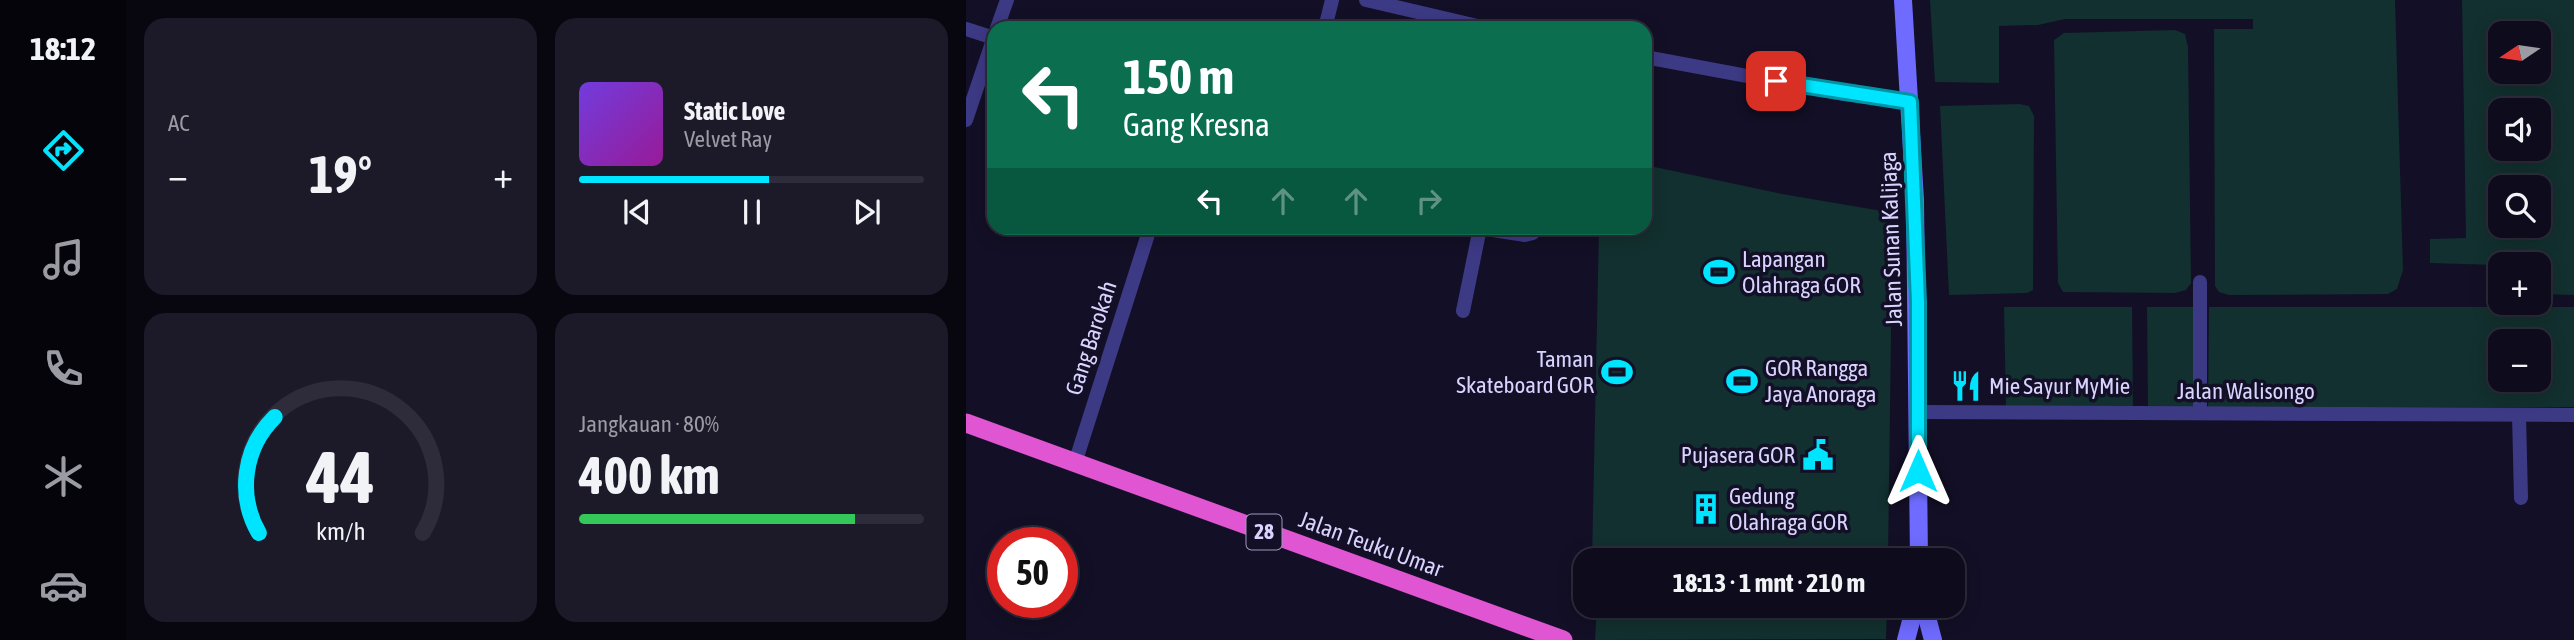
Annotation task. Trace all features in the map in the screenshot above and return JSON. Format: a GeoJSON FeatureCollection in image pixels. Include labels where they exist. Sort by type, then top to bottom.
{"type":"FeatureCollection","features":[{"type":"Feature","properties":{"kind":"highway","name":"Jalan Teuku Umar"},"geometry":{"type":"LineString","coordinates":[[966,423],[1563,640]]}},
{"type":"Feature","properties":{"kind":"main road","name":"Jalan Sunan Kalijaga"},"geometry":{"type":"LineString","coordinates":[[1903,0],[1910,102],[1919,548]]}},
{"type":"Feature","properties":{"kind":"main road"},"geometry":{"type":"LineString","coordinates":[[1906,640],[1914,618]]}},
{"type":"Feature","properties":{"kind":"main road"},"geometry":{"type":"LineString","coordinates":[[1919,618],[1919,640]]}},
{"type":"Feature","properties":{"kind":"main road"},"geometry":{"type":"LineString","coordinates":[[1924,618],[1933,640]]}},
{"type":"Feature","properties":{"kind":"street"},"geometry":{"type":"LineString","coordinates":[[1000,21],[1007,0]]}},
{"type":"Feature","properties":{"kind":"street"},"geometry":{"type":"LineString","coordinates":[[1327,21],[1332,0]]}},
{"type":"Feature","properties":{"kind":"street"},"geometry":{"type":"LineString","coordinates":[[1366,0],[1456,21]]}},
{"type":"Feature","properties":{"kind":"street"},"geometry":{"type":"LineString","coordinates":[[966,29],[987,35]]}},
{"type":"Feature","properties":{"kind":"street"},"geometry":{"type":"LineString","coordinates":[[966,120],[987,58]]}},
{"type":"Feature","properties":{"kind":"street"},"geometry":{"type":"LineString","coordinates":[[1652,58],[1844,94],[1910,102]]}},
{"type":"Feature","properties":{"kind":"street","name":"Gang Barokah"},"geometry":{"type":"LineString","coordinates":[[1075,463],[1148,235]]}},
{"type":"Feature","properties":{"kind":"street"},"geometry":{"type":"LineString","coordinates":[[1464,311],[1479,235]]}},
{"type":"Feature","properties":{"kind":"street"},"geometry":{"type":"LineString","coordinates":[[2200,282],[2200,413]]}},
{"type":"Feature","properties":{"kind":"street","name":"Jalan Walisongo"},"geometry":{"type":"LineString","coordinates":[[1918,412],[2574,415]]}},
{"type":"Feature","properties":{"kind":"street"},"geometry":{"type":"LineString","coordinates":[[2519,415],[2521,498]]}},
{"type":"Feature","properties":{"kind":"green space"},"geometry":{"type":"Polygon","coordinates":[[[1930,0],[2395,0],[2403,270],[2397,289],[2388,294],[2229,295],[2219,292],[2215,286],[2214,29],[2253,29],[2253,19],[2065,19],[2038,25],[1999,26],[1999,83],[1935,82],[1930,0]]]}},
{"type":"Feature","properties":{"kind":"green space"},"geometry":{"type":"Polygon","coordinates":[[[2462,0],[2574,0],[2574,295],[2551,294],[2551,252],[2488,252],[2488,265],[2430,263],[2430,239],[2466,238],[2462,0]]]}},
{"type":"Feature","properties":{"kind":"green space"},"geometry":{"type":"Polygon","coordinates":[[[2175,30],[2185,34],[2188,47],[2191,283],[2186,290],[2175,293],[2063,292],[2058,283],[2054,40],[2064,33],[2175,30]]]}},
{"type":"Feature","properties":{"kind":"green space"},"geometry":{"type":"Polygon","coordinates":[[[1940,106],[2029,106],[2034,116],[2033,290],[2027,293],[1949,295],[1940,106]]]}},
{"type":"Feature","properties":{"kind":"green space","name":"GOR Rangga Jaya Anoraga"},"geometry":{"type":"Polygon","coordinates":[[[1652,166],[1782,194],[1888,212],[1891,333],[1888,548],[1592,548],[1599,235],[1652,235],[1652,166]]]}},
{"type":"Feature","properties":{"kind":"green space"},"geometry":{"type":"Polygon","coordinates":[[[2004,307],[2132,307],[2133,408],[2006,408],[2004,307]]]}},
{"type":"Feature","properties":{"kind":"green space"},"geometry":{"type":"Polygon","coordinates":[[[2147,307],[2195,307],[2196,407],[2148,407],[2147,307]]]}},
{"type":"Feature","properties":{"kind":"green space"},"geometry":{"type":"Polygon","coordinates":[[[2209,307],[2488,307],[2488,315],[2551,315],[2551,307],[2574,307],[2574,407],[2208,407],[2209,307]]]}},
{"type":"Feature","properties":{"kind":"green space"},"geometry":{"type":"Polygon","coordinates":[[[1596,618],[1887,618],[1886,639],[1595,640],[1596,618]]]}},
{"type":"Feature","properties":{"kind":"place","name":"Lapangan Olahraga GOR"},"geometry":{"type":"Point","coordinates":[1719,272]}},
{"type":"Feature","properties":{"kind":"place","name":"Taman Skateboard GOR"},"geometry":{"type":"Point","coordinates":[1617,372]}},
{"type":"Feature","properties":{"kind":"place","name":"GOR Rangga Jaya Anoraga"},"geometry":{"type":"Point","coordinates":[1742,381]}},
{"type":"Feature","properties":{"kind":"place","name":"Mie Sayur MyMie"},"geometry":{"type":"Point","coordinates":[1966,386]}},
{"type":"Feature","properties":{"kind":"place","name":"Pujasera GOR"},"geometry":{"type":"Point","coordinates":[1818,455]}},
{"type":"Feature","properties":{"kind":"place","name":"Gedung Olahraga GOR"},"geometry":{"type":"Point","coordinates":[1706,509]}},
{"type":"Feature","properties":{"kind":"route"},"geometry":{"type":"LineString","coordinates":[[1776,81],[1844,94],[1910,102],[1918,302],[1918,471]]}}]}
